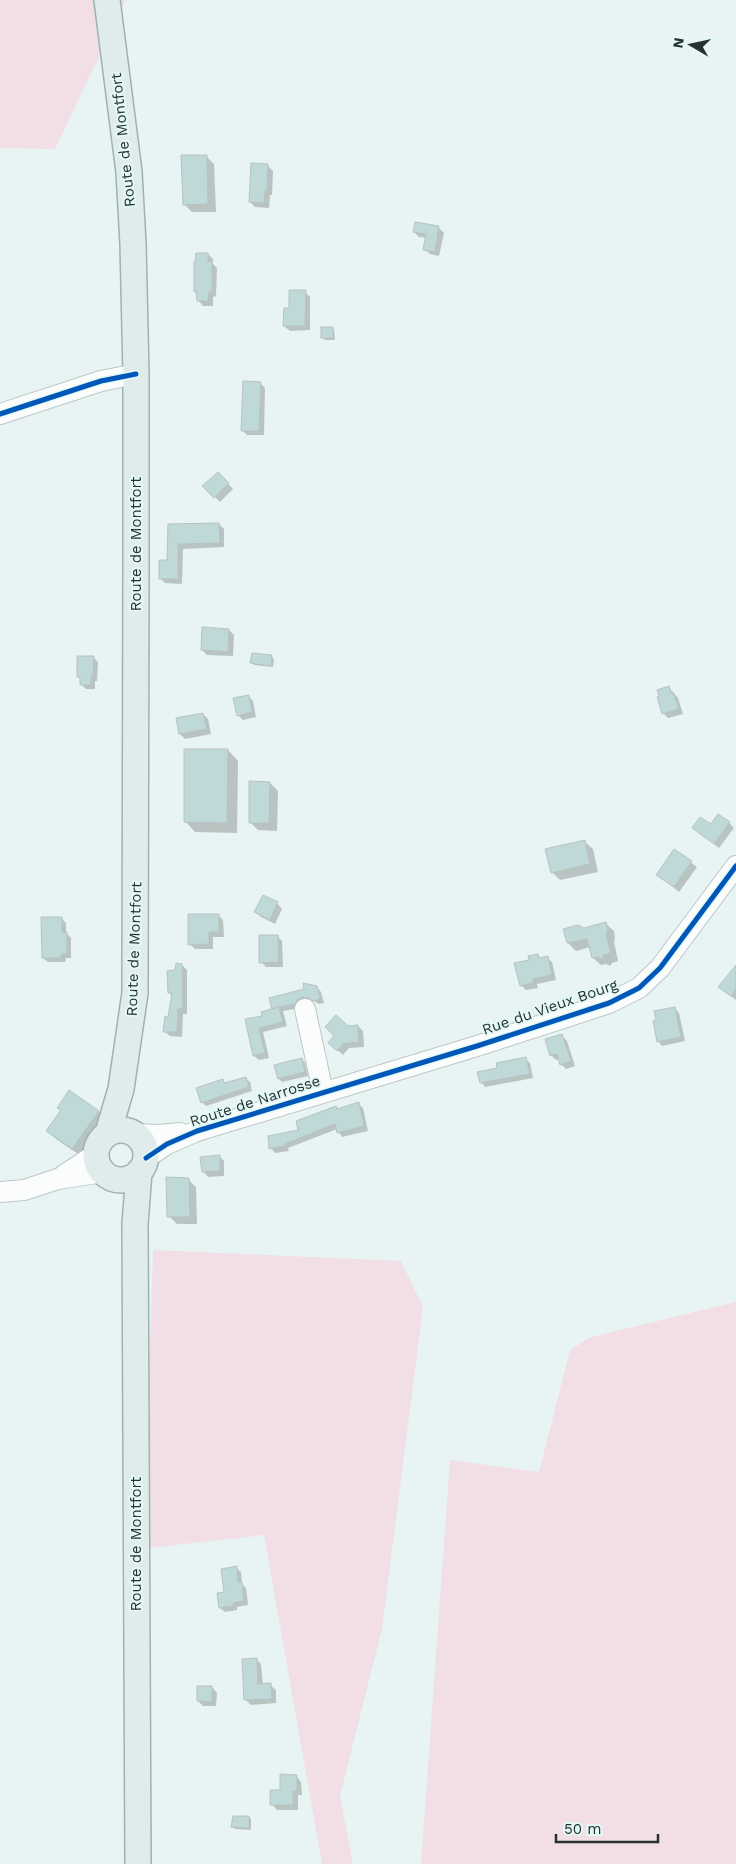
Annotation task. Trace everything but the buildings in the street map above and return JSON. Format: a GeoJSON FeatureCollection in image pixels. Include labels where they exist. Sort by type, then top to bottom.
{"type":"FeatureCollection","features":[{"type":"Feature","properties":{"kind":"main road","name":"Route de Montfort"},"geometry":{"type":"LineString","coordinates":[[107,0],[129,172],[133,244],[136,374],[137,885],[135,993],[122,1089],[125,1116],[115,1151],[123,1193],[135,1224]]}},
{"type":"Feature","properties":{"kind":"main road"},"geometry":{"type":"LineString","coordinates":[[144,1145],[142,1165],[128,1179],[115,1151],[144,1145]]}},
{"type":"Feature","properties":{"kind":"main road","name":"Route de Montfort"},"geometry":{"type":"LineString","coordinates":[[138,1864],[135,1224],[142,1165]]}},
{"type":"Feature","properties":{"kind":"street"},"geometry":{"type":"LineString","coordinates":[[0,414],[101,381],[136,374]]}},
{"type":"Feature","properties":{"kind":"street","name":"Rue du Vieux Bourg"},"geometry":{"type":"LineString","coordinates":[[376,1076],[609,1003],[639,988],[660,968],[736,866]]}},
{"type":"Feature","properties":{"kind":"street"},"geometry":{"type":"LineString","coordinates":[[305,1009],[323,1092]]}},
{"type":"Feature","properties":{"kind":"street","name":"Route de Narrosse"},"geometry":{"type":"LineString","coordinates":[[142,1165],[167,1144],[197,1131],[376,1076]]}},
{"type":"Feature","properties":{"kind":"street","name":"Route de Narrosse"},"geometry":{"type":"LineString","coordinates":[[115,1151],[159,1135],[197,1131]]}},
{"type":"Feature","properties":{"kind":"street"},"geometry":{"type":"LineString","coordinates":[[0,1192],[24,1190],[58,1179],[115,1151]]}},
{"type":"Feature","properties":{"kind":"shaded area"},"geometry":{"type":"Polygon","coordinates":[[[0,0],[126,0],[55,149],[0,148],[0,0]]]}},
{"type":"Feature","properties":{"kind":"shaded area"},"geometry":{"type":"Polygon","coordinates":[[[153,1250],[401,1261],[423,1307],[382,1629],[340,1796],[353,1864],[322,1864],[264,1535],[148,1548],[144,1544],[153,1250]]]}},
{"type":"Feature","properties":{"kind":"shaded area"},"geometry":{"type":"Polygon","coordinates":[[[736,1302],[736,1864],[421,1864],[450,1460],[539,1472],[570,1350],[591,1337],[736,1302]]]}},
{"type":"Feature","properties":{"kind":"cycle path"},"geometry":{"type":"LineString","coordinates":[[0,414],[101,381],[136,374]]}},
{"type":"Feature","properties":{"kind":"cycle path"},"geometry":{"type":"LineString","coordinates":[[146,1158],[167,1144],[197,1131],[477,1046],[609,1003],[639,988],[660,968],[736,866]]}}]}
